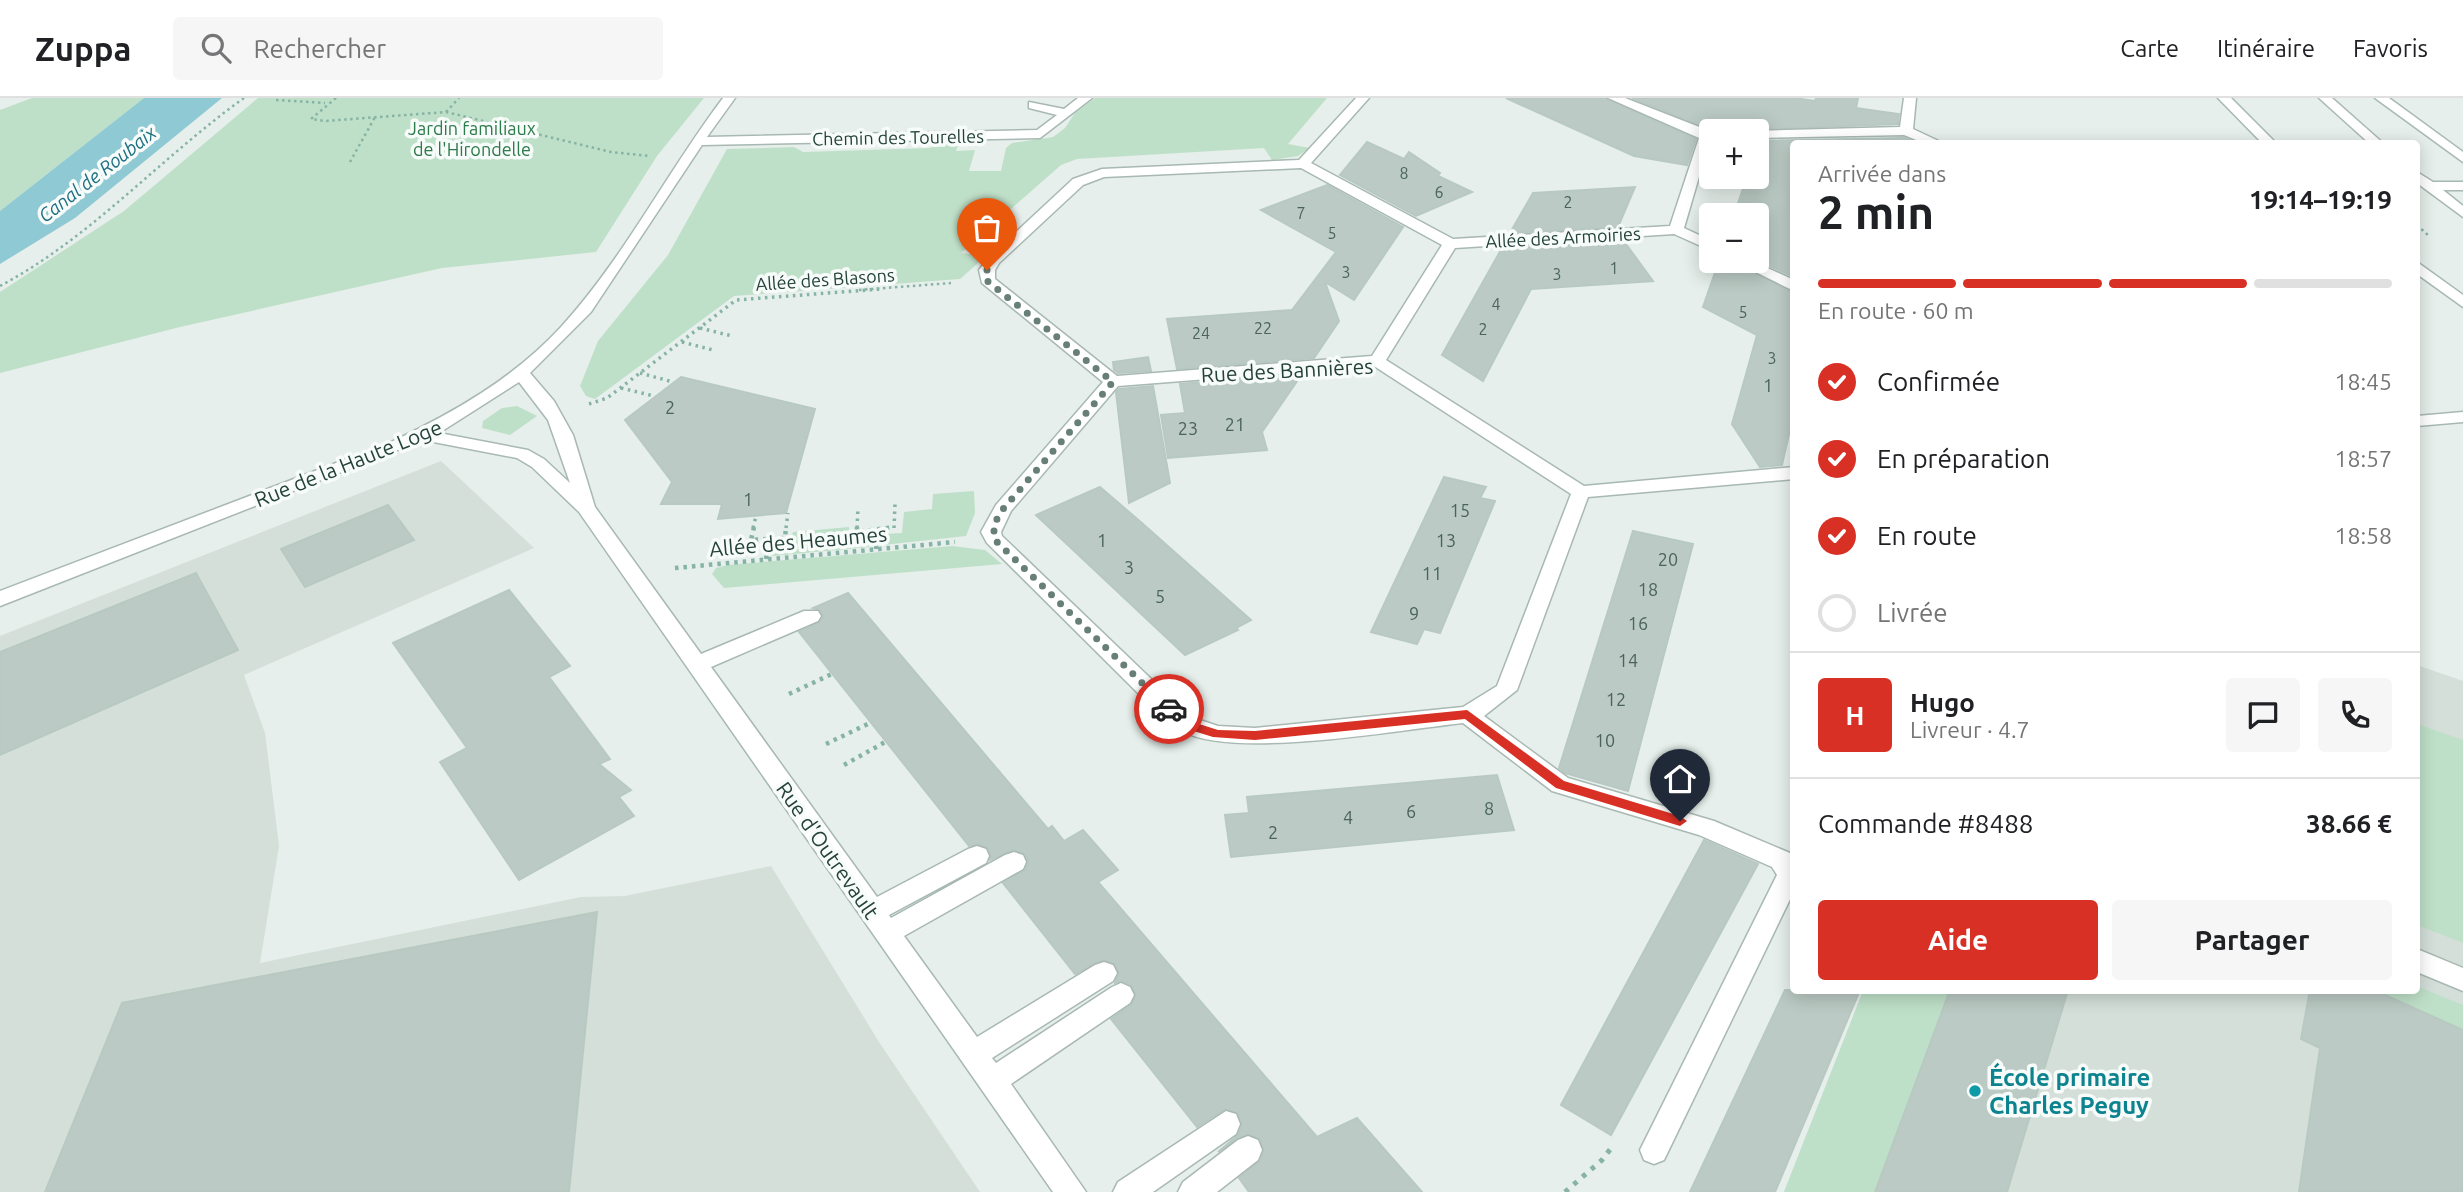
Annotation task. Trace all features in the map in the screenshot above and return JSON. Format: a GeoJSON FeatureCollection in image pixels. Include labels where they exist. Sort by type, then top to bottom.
{"type":"FeatureCollection","features":[{"type":"Feature","properties":{"kind":"street"},"geometry":{"type":"LineString","coordinates":[[727,100],[747,98]]}},
{"type":"Feature","properties":{"kind":"street","name":"Chemin des Tourelles"},"geometry":{"type":"LineString","coordinates":[[697,141],[1040,134],[1086,98]]}},
{"type":"Feature","properties":{"kind":"street"},"geometry":{"type":"LineString","coordinates":[[1303,163],[1363,98]]}},
{"type":"Feature","properties":{"kind":"street"},"geometry":{"type":"LineString","coordinates":[[1614,98],[1699,132]]}},
{"type":"Feature","properties":{"kind":"street"},"geometry":{"type":"LineString","coordinates":[[1906,131],[1910,98]]}},
{"type":"Feature","properties":{"kind":"street"},"geometry":{"type":"LineString","coordinates":[[2224,98],[2267,140]]}},
{"type":"Feature","properties":{"kind":"street"},"geometry":{"type":"LineString","coordinates":[[2325,98],[2373,140]]}},
{"type":"Feature","properties":{"kind":"street"},"geometry":{"type":"LineString","coordinates":[[2381,98],[2463,158]]}},
{"type":"Feature","properties":{"kind":"street","name":"Rue de la Haute Loge"},"geometry":{"type":"LineString","coordinates":[[0,599],[423,435],[481,402],[520,372],[583,312],[625,255],[697,141],[727,100]]}},
{"type":"Feature","properties":{"kind":"street"},"geometry":{"type":"LineString","coordinates":[[1033,105],[1066,113]]}},
{"type":"Feature","properties":{"kind":"street"},"geometry":{"type":"LineString","coordinates":[[982,135],[984,118]]}},
{"type":"Feature","properties":{"kind":"street"},"geometry":{"type":"LineString","coordinates":[[891,137],[896,121]]}},
{"type":"Feature","properties":{"kind":"street"},"geometry":{"type":"LineString","coordinates":[[1769,135],[1906,131],[1929,140]]}},
{"type":"Feature","properties":{"kind":"street"},"geometry":{"type":"LineString","coordinates":[[1377,361],[1450,244],[1303,163],[1102,173],[1088,177],[1078,182],[994,260],[987,270],[986,280],[1113,382],[1003,509],[994,524],[994,539],[1162,704],[1192,726],[1218,734],[1255,736],[1467,715],[1489,704],[1506,690],[1581,492],[1790,473]]}},
{"type":"Feature","properties":{"kind":"street"},"geometry":{"type":"LineString","coordinates":[[1699,164],[1676,230],[1699,241]]}},
{"type":"Feature","properties":{"kind":"street"},"geometry":{"type":"LineString","coordinates":[[2420,178],[2463,213]]}},
{"type":"Feature","properties":{"kind":"street"},"geometry":{"type":"LineString","coordinates":[[2429,186],[2463,186]]}},
{"type":"Feature","properties":{"kind":"street","name":"Allée des Armoiries"},"geometry":{"type":"LineString","coordinates":[[1450,244],[1676,230]]}},
{"type":"Feature","properties":{"kind":"street"},"geometry":{"type":"LineString","coordinates":[[2420,269],[2463,302]]}},
{"type":"Feature","properties":{"kind":"street"},"geometry":{"type":"LineString","coordinates":[[1766,273],[1790,284]]}},
{"type":"Feature","properties":{"kind":"street","name":"Rue des Bannières"},"geometry":{"type":"LineString","coordinates":[[1113,382],[1377,361],[1581,492]]}},
{"type":"Feature","properties":{"kind":"street","name":"Rue d'Outrevault"},"geometry":{"type":"LineString","coordinates":[[520,372],[555,412],[562,426],[586,508]]}},
{"type":"Feature","properties":{"kind":"street"},"geometry":{"type":"LineString","coordinates":[[2420,421],[2463,417]]}},
{"type":"Feature","properties":{"kind":"street","name":"Rue d'Outrevault"},"geometry":{"type":"LineString","coordinates":[[423,435],[522,453],[538,463],[586,508],[628,572],[1072,1192]]}},
{"type":"Feature","properties":{"kind":"street"},"geometry":{"type":"LineString","coordinates":[[696,666],[810,616]]}},
{"type":"Feature","properties":{"kind":"street"},"geometry":{"type":"LineString","coordinates":[[1467,715],[1560,785],[1706,828],[1781,860],[1789,875],[1654,1150]]}},
{"type":"Feature","properties":{"kind":"street"},"geometry":{"type":"LineString","coordinates":[[872,912],[977,856]]}},
{"type":"Feature","properties":{"kind":"street"},"geometry":{"type":"LineString","coordinates":[[887,933],[1014,862]]}},
{"type":"Feature","properties":{"kind":"street"},"geometry":{"type":"LineString","coordinates":[[2420,961],[2463,980]]}},
{"type":"Feature","properties":{"kind":"street"},"geometry":{"type":"LineString","coordinates":[[973,1055],[1104,973]]}},
{"type":"Feature","properties":{"kind":"street"},"geometry":{"type":"LineString","coordinates":[[992,1081],[1121,995]]}},
{"type":"Feature","properties":{"kind":"street"},"geometry":{"type":"LineString","coordinates":[[1128,1192],[1226,1124]]}},
{"type":"Feature","properties":{"kind":"street"},"geometry":{"type":"LineString","coordinates":[[1193,1192],[1248,1150]]}},
{"type":"Feature","properties":{"kind":"path"},"geometry":{"type":"LineString","coordinates":[[0,286],[58,251],[210,122],[244,98]]}},
{"type":"Feature","properties":{"kind":"path"},"geometry":{"type":"LineString","coordinates":[[336,98],[326,103],[311,119],[325,121],[446,112],[611,152],[686,159]]}},
{"type":"Feature","properties":{"kind":"path"},"geometry":{"type":"LineString","coordinates":[[446,112],[460,98]]}},
{"type":"Feature","properties":{"kind":"path"},"geometry":{"type":"LineString","coordinates":[[276,100],[326,103]]}},
{"type":"Feature","properties":{"kind":"path"},"geometry":{"type":"LineString","coordinates":[[350,162],[375,117]]}},
{"type":"Feature","properties":{"kind":"path","name":"Allée des Blasons"},"geometry":{"type":"LineString","coordinates":[[583,403],[591,404],[607,398],[736,300],[986,280]]}},
{"type":"Feature","properties":{"kind":"path"},"geometry":{"type":"LineString","coordinates":[[699,327],[732,336]]}},
{"type":"Feature","properties":{"kind":"path"},"geometry":{"type":"LineString","coordinates":[[681,341],[713,350]]}},
{"type":"Feature","properties":{"kind":"path"},"geometry":{"type":"LineString","coordinates":[[640,373],[673,382]]}},
{"type":"Feature","properties":{"kind":"path"},"geometry":{"type":"LineString","coordinates":[[620,388],[654,396]]}},
{"type":"Feature","properties":{"kind":"path"},"geometry":{"type":"LineString","coordinates":[[858,508],[857,532],[877,531],[894,529],[895,505]]}},
{"type":"Feature","properties":{"kind":"path"},"geometry":{"type":"LineString","coordinates":[[756,516],[751,540],[785,538],[788,513]]}},
{"type":"Feature","properties":{"kind":"path"},"geometry":{"type":"LineString","coordinates":[[876,549],[877,531]]}},
{"type":"Feature","properties":{"kind":"path"},"geometry":{"type":"LineString","coordinates":[[766,559],[769,539]]}},
{"type":"Feature","properties":{"kind":"path","name":"Allée des Heaumes"},"geometry":{"type":"LineString","coordinates":[[628,572],[957,542]]}},
{"type":"Feature","properties":{"kind":"path"},"geometry":{"type":"LineString","coordinates":[[789,694],[834,673]]}},
{"type":"Feature","properties":{"kind":"path"},"geometry":{"type":"LineString","coordinates":[[827,744],[872,722]]}},
{"type":"Feature","properties":{"kind":"path"},"geometry":{"type":"LineString","coordinates":[[844,765],[887,741]]}},
{"type":"Feature","properties":{"kind":"path"},"geometry":{"type":"LineString","coordinates":[[1565,1192],[1602,1160],[1620,1134],[1654,1150]]}},
{"type":"Feature","properties":{"kind":"shaded area"},"geometry":{"type":"Polygon","coordinates":[[[441,461],[534,548],[244,675],[265,733],[279,846],[260,963],[581,897],[625,896],[771,866],[879,1042],[980,1192],[0,1192],[0,636],[441,461]]]}},
{"type":"Feature","properties":{"kind":"shaded area"},"geometry":{"type":"Polygon","coordinates":[[[2420,666],[2463,681],[2463,1192],[1784,1192],[1862,994],[2420,994],[2420,666]]]}},
{"type":"Feature","properties":{"kind":"green space"},"geometry":{"type":"Polygon","coordinates":[[[32,98],[144,98],[0,211],[0,110],[32,98]]]}},
{"type":"Feature","properties":{"kind":"green space","name":"Jardin familiaux de l'Hirondelle"},"geometry":{"type":"Polygon","coordinates":[[[258,98],[704,98],[657,156],[596,252],[442,268],[180,327],[0,373],[0,292],[124,211],[258,98]]]}},
{"type":"Feature","properties":{"kind":"green space"},"geometry":{"type":"Polygon","coordinates":[[[1095,98],[1327,98],[1288,144],[1310,148],[1298,156],[1272,160],[1264,148],[1077,159],[1061,165],[961,253],[986,256],[960,279],[734,296],[595,399],[586,396],[580,386],[598,341],[668,255],[727,149],[794,147],[803,152],[930,148],[940,143],[959,142],[956,151],[975,150],[969,171],[1001,171],[1006,148],[1012,143],[1053,137],[1065,128],[1075,113],[1095,98]]]}},
{"type":"Feature","properties":{"kind":"green space"},"geometry":{"type":"Polygon","coordinates":[[[517,406],[537,416],[510,435],[482,428],[483,421],[502,408],[517,406]]]}},
{"type":"Feature","properties":{"kind":"green space"},"geometry":{"type":"Polygon","coordinates":[[[974,491],[975,513],[966,536],[883,545],[884,534],[902,533],[904,512],[932,509],[933,494],[974,491]]]}},
{"type":"Feature","properties":{"kind":"green space"},"geometry":{"type":"Polygon","coordinates":[[[849,527],[849,536],[870,534],[869,547],[772,556],[774,543],[791,541],[793,532],[849,527]]]}},
{"type":"Feature","properties":{"kind":"green space"},"geometry":{"type":"Polygon","coordinates":[[[952,546],[985,550],[1002,564],[724,588],[712,574],[716,568],[728,565],[952,546]]]}},
{"type":"Feature","properties":{"kind":"green space"},"geometry":{"type":"Polygon","coordinates":[[[2420,725],[2463,740],[2463,943],[2420,926],[2420,725]]]}},
{"type":"Feature","properties":{"kind":"green space"},"geometry":{"type":"Polygon","coordinates":[[[2420,987],[2463,1005],[2463,1030],[2381,994],[2420,994],[2420,987]]]}},
{"type":"Feature","properties":{"kind":"green space"},"geometry":{"type":"Polygon","coordinates":[[[1862,994],[1949,994],[1875,1192],[1784,1192],[1862,994]]]}},
{"type":"Feature","properties":{"kind":"water","name":"Canal de Roubaix"},"geometry":{"type":"Polygon","coordinates":[[[144,98],[222,98],[75,218],[0,264],[0,211],[144,98]]]}},
{"type":"Feature","properties":{"kind":"building"},"geometry":{"type":"Polygon","coordinates":[[[1506,98],[1606,98],[1696,139],[1687,165],[1634,156],[1506,98]]]}},
{"type":"Feature","properties":{"kind":"building"},"geometry":{"type":"Polygon","coordinates":[[[1632,98],[1794,98],[1815,101],[1816,98],[1858,98],[1856,108],[1899,114],[1898,124],[1769,129],[1769,119],[1699,119],[1699,125],[1632,98]]]}},
{"type":"Feature","properties":{"kind":"building"},"geometry":{"type":"Polygon","coordinates":[[[1904,138],[1909,140],[1806,140],[1904,138]]]}},
{"type":"Feature","properties":{"kind":"building"},"geometry":{"type":"Polygon","coordinates":[[[1790,140],[1790,275],[1769,266],[1769,203],[1738,203],[1743,189],[1769,189],[1769,141],[1790,140]]]}},
{"type":"Feature","properties":{"kind":"building"},"geometry":{"type":"Polygon","coordinates":[[[1367,142],[1404,159],[1409,152],[1440,173],[1438,176],[1472,192],[1416,216],[1340,175],[1367,142]]]}},
{"type":"Feature","properties":{"kind":"building"},"geometry":{"type":"Polygon","coordinates":[[[1327,185],[1403,227],[1354,300],[1325,282],[1339,321],[1314,358],[1177,369],[1167,319],[1292,310],[1336,252],[1261,210],[1327,185]]]}},
{"type":"Feature","properties":{"kind":"building"},"geometry":{"type":"Polygon","coordinates":[[[1635,187],[1618,227],[1510,233],[1533,193],[1635,187]]]}},
{"type":"Feature","properties":{"kind":"building"},"geometry":{"type":"Polygon","coordinates":[[[1623,240],[1653,281],[1531,289],[1483,381],[1442,355],[1502,248],[1623,240]]]}},
{"type":"Feature","properties":{"kind":"building"},"geometry":{"type":"Polygon","coordinates":[[[1715,273],[1755,273],[1790,291],[1790,430],[1782,465],[1760,467],[1732,424],[1757,335],[1703,307],[1715,273]]]}},
{"type":"Feature","properties":{"kind":"building"},"geometry":{"type":"Polygon","coordinates":[[[1148,357],[1151,371],[1118,373],[1114,370],[1113,362],[1148,357]]]}},
{"type":"Feature","properties":{"kind":"building"},"geometry":{"type":"Polygon","coordinates":[[[1302,374],[1262,432],[1267,450],[1168,458],[1161,415],[1185,413],[1180,384],[1302,374]]]}},
{"type":"Feature","properties":{"kind":"building"},"geometry":{"type":"Polygon","coordinates":[[[681,377],[815,409],[786,513],[718,519],[722,504],[661,504],[672,482],[625,420],[681,377]]]}},
{"type":"Feature","properties":{"kind":"building"},"geometry":{"type":"Polygon","coordinates":[[[1153,386],[1170,483],[1129,503],[1116,392],[1119,389],[1153,386]]]}},
{"type":"Feature","properties":{"kind":"building"},"geometry":{"type":"Polygon","coordinates":[[[1444,477],[1486,487],[1480,498],[1495,501],[1440,633],[1424,629],[1417,644],[1371,632],[1444,477]]]}},
{"type":"Feature","properties":{"kind":"building"},"geometry":{"type":"Polygon","coordinates":[[[1100,487],[1251,620],[1236,628],[1238,630],[1185,655],[1036,515],[1100,487]]]}},
{"type":"Feature","properties":{"kind":"building"},"geometry":{"type":"Polygon","coordinates":[[[388,505],[414,540],[305,587],[281,549],[388,505]]]}},
{"type":"Feature","properties":{"kind":"building"},"geometry":{"type":"Polygon","coordinates":[[[1633,531],[1693,544],[1628,791],[1565,773],[1559,768],[1633,531]]]}},
{"type":"Feature","properties":{"kind":"building"},"geometry":{"type":"Polygon","coordinates":[[[196,573],[238,650],[0,755],[0,652],[196,573]]]}},
{"type":"Feature","properties":{"kind":"building"},"geometry":{"type":"Polygon","coordinates":[[[509,590],[570,666],[549,677],[610,759],[599,764],[631,790],[619,797],[634,816],[519,880],[440,762],[467,748],[393,643],[509,590]]]}},
{"type":"Feature","properties":{"kind":"building"},"geometry":{"type":"Polygon","coordinates":[[[848,593],[1048,829],[1052,826],[1064,841],[1083,830],[1118,870],[1098,882],[1317,1137],[1357,1118],[1422,1192],[1249,1192],[1239,1178],[1260,1161],[1264,1151],[1260,1139],[1247,1134],[1218,1152],[1238,1135],[1242,1125],[1238,1113],[1225,1109],[1197,1127],[1111,1019],[1131,1005],[1136,996],[1131,985],[1122,981],[1115,983],[1119,974],[1115,964],[1103,960],[1075,974],[1003,883],[1025,870],[1028,863],[1025,854],[1013,850],[990,860],[987,847],[978,844],[969,846],[799,632],[819,623],[823,617],[820,610],[813,608],[848,593]]]}},
{"type":"Feature","properties":{"kind":"building"},"geometry":{"type":"Polygon","coordinates":[[[1497,775],[1514,830],[1231,857],[1225,815],[1249,813],[1247,797],[1497,775]]]}},
{"type":"Feature","properties":{"kind":"building"},"geometry":{"type":"Polygon","coordinates":[[[1704,840],[1758,864],[1611,1135],[1561,1105],[1704,840]]]}},
{"type":"Feature","properties":{"kind":"building"},"geometry":{"type":"Polygon","coordinates":[[[597,912],[569,1192],[45,1192],[122,1003],[597,912]]]}},
{"type":"Feature","properties":{"kind":"building"},"geometry":{"type":"Polygon","coordinates":[[[1785,990],[1790,990],[1790,994],[1858,994],[1775,1192],[1690,1192],[1785,990]]]}},
{"type":"Feature","properties":{"kind":"building","name":"École primaire Charles Peguy"},"geometry":{"type":"Polygon","coordinates":[[[1949,994],[2067,994],[2007,1192],[1875,1192],[1949,994]]]}},
{"type":"Feature","properties":{"kind":"building"},"geometry":{"type":"Polygon","coordinates":[[[2309,994],[2383,994],[2463,1030],[2463,1192],[2299,1192],[2320,1048],[2301,1039],[2309,994]]]}},
{"type":"Feature","properties":{"kind":"way so far"},"geometry":{"type":"LineString","coordinates":[[987,270],[986,280],[1113,382],[1003,509],[991,532],[994,539],[1169,709]]}},
{"type":"Feature","properties":{"kind":"place","name":"École primaire Charles Peguy"},"geometry":{"type":"Point","coordinates":[1975,1091]}},
{"type":"Feature","properties":{"kind":"route"},"geometry":{"type":"LineString","coordinates":[[1169,709],[1192,726],[1218,734],[1255,736],[1467,715],[1560,785],[1680,821]]}}]}
